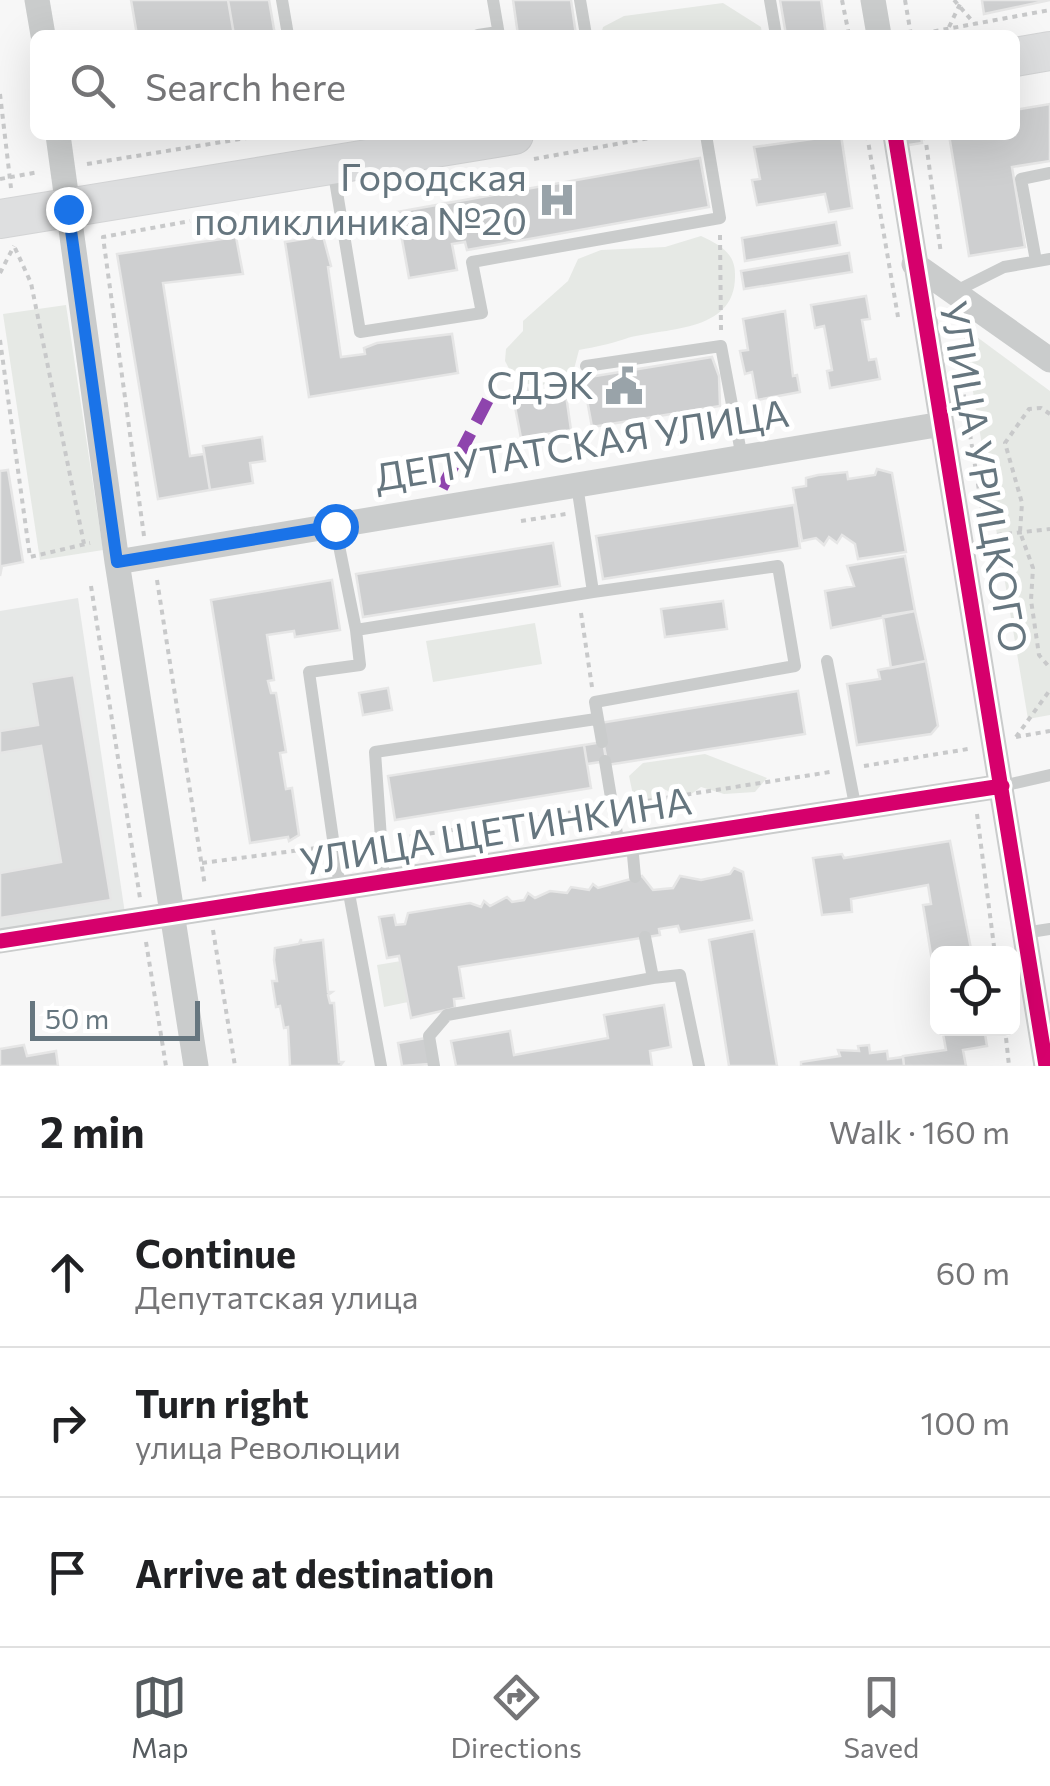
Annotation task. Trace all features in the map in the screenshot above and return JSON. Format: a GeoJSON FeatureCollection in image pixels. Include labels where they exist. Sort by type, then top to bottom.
{"type":"FeatureCollection","features":[{"type":"Feature","properties":{"kind":"street"},"geometry":{"type":"LineString","coordinates":[[37,0],[41,30]]}},
{"type":"Feature","properties":{"kind":"street"},"geometry":{"type":"LineString","coordinates":[[873,0],[879,30]]}},
{"type":"Feature","properties":{"kind":"street"},"geometry":{"type":"LineString","coordinates":[[1020,56],[1050,51]]}},
{"type":"Feature","properties":{"kind":"street"},"geometry":{"type":"LineString","coordinates":[[59,140],[117,562],[196,1066]]}},
{"type":"Feature","properties":{"kind":"street"},"geometry":{"type":"LineString","coordinates":[[15,232],[68,209],[484,140]]}},
{"type":"Feature","properties":{"kind":"street","name":"УЛИЦА УРИЦКОГО"},"geometry":{"type":"LineString","coordinates":[[897,140],[1046,1066]]}},
{"type":"Feature","properties":{"kind":"street"},"geometry":{"type":"LineString","coordinates":[[914,264],[962,287],[1050,360]]}},
{"type":"Feature","properties":{"kind":"street","name":"ДЕПУТАТСКАЯ УЛИЦА"},"geometry":{"type":"LineString","coordinates":[[117,562],[942,424]]}},
{"type":"Feature","properties":{"kind":"street","name":"УЛИЦА ЩЕТИНКИНА"},"geometry":{"type":"LineString","coordinates":[[0,941],[1002,786]]}},
{"type":"Feature","properties":{"kind":"lane"},"geometry":{"type":"LineString","coordinates":[[282,0],[287,30]]}},
{"type":"Feature","properties":{"kind":"lane"},"geometry":{"type":"LineString","coordinates":[[493,0],[497,30]]}},
{"type":"Feature","properties":{"kind":"lane"},"geometry":{"type":"LineString","coordinates":[[580,0],[585,30]]}},
{"type":"Feature","properties":{"kind":"lane"},"geometry":{"type":"LineString","coordinates":[[770,0],[775,30]]}},
{"type":"Feature","properties":{"kind":"lane"},"geometry":{"type":"LineString","coordinates":[[332,165],[360,332],[482,312],[472,262],[720,218],[707,140]]}},
{"type":"Feature","properties":{"kind":"lane"},"geometry":{"type":"LineString","coordinates":[[962,287],[1004,267],[1043,260],[1021,178],[1050,173]]}},
{"type":"Feature","properties":{"kind":"lane"},"geometry":{"type":"LineString","coordinates":[[586,366],[722,346],[742,458]]}},
{"type":"Feature","properties":{"kind":"lane"},"geometry":{"type":"LineString","coordinates":[[577,485],[593,592]]}},
{"type":"Feature","properties":{"kind":"lane"},"geometry":{"type":"LineString","coordinates":[[335,526],[360,665],[309,672],[334,845],[381,1066]]}},
{"type":"Feature","properties":{"kind":"lane"},"geometry":{"type":"LineString","coordinates":[[356,630],[778,566],[795,666],[594,702],[602,742]]}},
{"type":"Feature","properties":{"kind":"lane"},"geometry":{"type":"LineString","coordinates":[[827,661],[856,810]]}},
{"type":"Feature","properties":{"kind":"lane"},"geometry":{"type":"LineString","coordinates":[[384,882],[376,752],[596,719]]}},
{"type":"Feature","properties":{"kind":"lane"},"geometry":{"type":"LineString","coordinates":[[605,760],[613,806],[635,877]]}},
{"type":"Feature","properties":{"kind":"lane"},"geometry":{"type":"LineString","coordinates":[[1002,786],[1050,775]]}},
{"type":"Feature","properties":{"kind":"lane"},"geometry":{"type":"LineString","coordinates":[[1024,933],[1050,928]]}},
{"type":"Feature","properties":{"kind":"lane"},"geometry":{"type":"LineString","coordinates":[[645,938],[654,978]]}},
{"type":"Feature","properties":{"kind":"lane"},"geometry":{"type":"LineString","coordinates":[[434,1066],[429,1036],[447,1015],[680,974],[698,1066]]}},
{"type":"Feature","properties":{"kind":"path"},"geometry":{"type":"LineString","coordinates":[[842,0],[848,30]]}},
{"type":"Feature","properties":{"kind":"path"},"geometry":{"type":"LineString","coordinates":[[906,0],[911,30]]}},
{"type":"Feature","properties":{"kind":"path"},"geometry":{"type":"LineString","coordinates":[[948,28],[958,1]]}},
{"type":"Feature","properties":{"kind":"path"},"geometry":{"type":"LineString","coordinates":[[958,1],[974,22]]}},
{"type":"Feature","properties":{"kind":"path"},"geometry":{"type":"LineString","coordinates":[[938,30],[1050,10]]}},
{"type":"Feature","properties":{"kind":"path"},"geometry":{"type":"LineString","coordinates":[[0,94],[15,232],[31,284],[84,544],[30,557],[0,340]]}},
{"type":"Feature","properties":{"kind":"path"},"geometry":{"type":"LineString","coordinates":[[0,179],[234,140]]}},
{"type":"Feature","properties":{"kind":"path"},"geometry":{"type":"LineString","coordinates":[[867,140],[884,243]]}},
{"type":"Feature","properties":{"kind":"path"},"geometry":{"type":"LineString","coordinates":[[926,140],[942,262],[962,287]]}},
{"type":"Feature","properties":{"kind":"path"},"geometry":{"type":"LineString","coordinates":[[720,218],[722,346]]}},
{"type":"Feature","properties":{"kind":"path"},"geometry":{"type":"LineString","coordinates":[[0,273],[15,232]]}},
{"type":"Feature","properties":{"kind":"path"},"geometry":{"type":"LineString","coordinates":[[104,237],[145,541]]}},
{"type":"Feature","properties":{"kind":"path"},"geometry":{"type":"LineString","coordinates":[[1050,414],[1041,408],[1029,409],[1005,443],[1022,503],[1020,532],[1032,568],[1031,600],[1039,655],[1050,668]]}},
{"type":"Feature","properties":{"kind":"path"},"geometry":{"type":"LineString","coordinates":[[998,535],[1050,529]]}},
{"type":"Feature","properties":{"kind":"path"},"geometry":{"type":"LineString","coordinates":[[155,580],[202,863],[334,845]]}},
{"type":"Feature","properties":{"kind":"path"},"geometry":{"type":"LineString","coordinates":[[91,586],[166,1066]]}},
{"type":"Feature","properties":{"kind":"path"},"geometry":{"type":"LineString","coordinates":[[578,594],[594,702]]}},
{"type":"Feature","properties":{"kind":"path"},"geometry":{"type":"LineString","coordinates":[[1050,690],[1016,737],[1050,732]]}},
{"type":"Feature","properties":{"kind":"path"},"geometry":{"type":"LineString","coordinates":[[380,842],[970,748]]}},
{"type":"Feature","properties":{"kind":"path"},"geometry":{"type":"LineString","coordinates":[[977,813],[994,946]]}},
{"type":"Feature","properties":{"kind":"path"},"geometry":{"type":"LineString","coordinates":[[213,931],[236,1066]]}},
{"type":"Feature","properties":{"kind":"path"},"geometry":{"type":"LineString","coordinates":[[1005,1036],[1009,1066]]}},
{"type":"Feature","properties":{"kind":"shaded area"},"geometry":{"type":"Polygon","coordinates":[[[723,3],[761,30],[602,30],[624,16],[723,3]]]}},
{"type":"Feature","properties":{"kind":"shaded area"},"geometry":{"type":"Polygon","coordinates":[[[701,236],[724,250],[734,266],[732,294],[724,308],[695,325],[579,350],[573,373],[540,386],[516,382],[505,361],[506,349],[523,331],[523,321],[568,281],[578,259],[601,250],[665,247],[701,236]]]}},
{"type":"Feature","properties":{"kind":"shaded area"},"geometry":{"type":"Polygon","coordinates":[[[66,305],[103,550],[40,560],[3,314],[66,305]]]}},
{"type":"Feature","properties":{"kind":"shaded area"},"geometry":{"type":"Polygon","coordinates":[[[962,326],[1050,391],[1050,715],[1028,719],[962,326]]]}},
{"type":"Feature","properties":{"kind":"shaded area"},"geometry":{"type":"Polygon","coordinates":[[[78,598],[127,927],[0,945],[0,611],[78,598]]]}},
{"type":"Feature","properties":{"kind":"shaded area"},"geometry":{"type":"Polygon","coordinates":[[[535,623],[542,664],[433,682],[426,641],[535,623]]]}},
{"type":"Feature","properties":{"kind":"shaded area"},"geometry":{"type":"Polygon","coordinates":[[[705,754],[767,778],[755,792],[724,794],[701,787],[683,800],[664,789],[662,803],[645,813],[633,795],[629,776],[643,763],[705,754]]]}},
{"type":"Feature","properties":{"kind":"shaded area"},"geometry":{"type":"Polygon","coordinates":[[[401,961],[408,1002],[384,1007],[377,965],[401,961]]]}},
{"type":"Feature","properties":{"kind":"building"},"geometry":{"type":"Polygon","coordinates":[[[131,0],[228,0],[233,30],[136,30],[131,0]]]}},
{"type":"Feature","properties":{"kind":"building"},"geometry":{"type":"Polygon","coordinates":[[[228,0],[269,0],[274,30],[233,30],[228,0]]]}},
{"type":"Feature","properties":{"kind":"building"},"geometry":{"type":"Polygon","coordinates":[[[513,0],[571,0],[575,30],[517,30],[513,0]]]}},
{"type":"Feature","properties":{"kind":"building"},"geometry":{"type":"Polygon","coordinates":[[[780,0],[821,0],[825,30],[785,30],[780,0]]]}},
{"type":"Feature","properties":{"kind":"building"},"geometry":{"type":"Polygon","coordinates":[[[984,0],[1050,0],[984,14],[982,1],[984,0]]]}},
{"type":"Feature","properties":{"kind":"building"},"geometry":{"type":"Polygon","coordinates":[[[1050,104],[1050,161],[1012,167],[1025,247],[969,256],[950,140],[1020,140],[1020,109],[1050,104]]]}},
{"type":"Feature","properties":{"kind":"building"},"geometry":{"type":"Polygon","coordinates":[[[842,140],[852,208],[829,212],[825,194],[757,205],[752,180],[760,179],[754,147],[842,140]]]}},
{"type":"Feature","properties":{"kind":"building"},"geometry":{"type":"Polygon","coordinates":[[[901,140],[922,140],[922,143],[902,146],[901,140]]]}},
{"type":"Feature","properties":{"kind":"building"},"geometry":{"type":"Polygon","coordinates":[[[700,158],[709,207],[467,250],[465,242],[452,244],[457,270],[409,278],[397,212],[700,158]]]}},
{"type":"Feature","properties":{"kind":"building"},"geometry":{"type":"Polygon","coordinates":[[[836,222],[840,245],[745,261],[742,238],[836,222]]]}},
{"type":"Feature","properties":{"kind":"building"},"geometry":{"type":"Polygon","coordinates":[[[323,236],[331,266],[328,267],[341,357],[365,354],[364,348],[377,343],[452,334],[458,373],[309,397],[285,242],[323,236]]]}},
{"type":"Feature","properties":{"kind":"building"},"geometry":{"type":"Polygon","coordinates":[[[236,237],[243,274],[163,283],[190,456],[204,454],[210,490],[158,499],[117,254],[236,237]]]}},
{"type":"Feature","properties":{"kind":"building"},"geometry":{"type":"Polygon","coordinates":[[[849,253],[852,272],[744,289],[741,271],[849,253]]]}},
{"type":"Feature","properties":{"kind":"building"},"geometry":{"type":"Polygon","coordinates":[[[866,296],[870,319],[862,320],[869,360],[876,359],[880,379],[830,388],[827,371],[832,370],[824,326],[815,328],[811,305],[866,296]]]}},
{"type":"Feature","properties":{"kind":"building"},"geometry":{"type":"Polygon","coordinates":[[[785,311],[793,376],[797,375],[800,392],[757,400],[752,372],[745,374],[740,351],[748,350],[743,319],[785,311]]]}},
{"type":"Feature","properties":{"kind":"building"},"geometry":{"type":"Polygon","coordinates":[[[712,357],[719,376],[720,406],[592,427],[583,378],[712,357]]]}},
{"type":"Feature","properties":{"kind":"building"},"geometry":{"type":"Polygon","coordinates":[[[527,388],[530,401],[566,395],[571,430],[521,438],[512,391],[527,388]]]}},
{"type":"Feature","properties":{"kind":"building"},"geometry":{"type":"Polygon","coordinates":[[[262,437],[265,461],[250,463],[253,483],[210,490],[203,446],[262,437]]]}},
{"type":"Feature","properties":{"kind":"building"},"geometry":{"type":"Polygon","coordinates":[[[877,469],[892,473],[906,552],[858,559],[855,544],[842,535],[837,543],[829,537],[824,545],[816,538],[802,541],[793,488],[806,486],[806,478],[818,475],[847,472],[848,479],[875,475],[877,469]]]}},
{"type":"Feature","properties":{"kind":"building"},"geometry":{"type":"Polygon","coordinates":[[[8,470],[23,562],[2,566],[0,576],[0,471],[8,470]]]}},
{"type":"Feature","properties":{"kind":"building"},"geometry":{"type":"Polygon","coordinates":[[[794,505],[800,548],[603,579],[596,536],[794,505]]]}},
{"type":"Feature","properties":{"kind":"building"},"geometry":{"type":"Polygon","coordinates":[[[553,543],[560,586],[363,617],[356,574],[553,543]]]}},
{"type":"Feature","properties":{"kind":"building"},"geometry":{"type":"Polygon","coordinates":[[[905,556],[915,611],[831,628],[825,591],[854,586],[847,566],[905,556]]]}},
{"type":"Feature","properties":{"kind":"building"},"geometry":{"type":"Polygon","coordinates":[[[332,580],[340,630],[295,637],[294,631],[267,635],[274,680],[268,681],[271,693],[276,693],[286,752],[280,753],[286,789],[292,788],[299,835],[289,841],[288,837],[250,843],[211,600],[332,580]]]}},
{"type":"Feature","properties":{"kind":"building"},"geometry":{"type":"Polygon","coordinates":[[[723,601],[727,629],[665,637],[661,609],[723,601]]]}},
{"type":"Feature","properties":{"kind":"building"},"geometry":{"type":"Polygon","coordinates":[[[915,611],[926,661],[891,668],[883,616],[915,611]]]}},
{"type":"Feature","properties":{"kind":"building"},"geometry":{"type":"Polygon","coordinates":[[[926,661],[938,726],[931,734],[857,745],[847,684],[880,679],[878,670],[926,661]]]}},
{"type":"Feature","properties":{"kind":"building"},"geometry":{"type":"Polygon","coordinates":[[[74,675],[111,900],[0,918],[0,873],[61,862],[41,746],[0,753],[0,731],[38,725],[31,682],[74,675]]]}},
{"type":"Feature","properties":{"kind":"building"},"geometry":{"type":"Polygon","coordinates":[[[388,688],[392,710],[363,715],[359,693],[388,688]]]}},
{"type":"Feature","properties":{"kind":"building"},"geometry":{"type":"Polygon","coordinates":[[[798,691],[805,734],[607,765],[600,723],[798,691]]]}},
{"type":"Feature","properties":{"kind":"building"},"geometry":{"type":"Polygon","coordinates":[[[603,742],[607,761],[587,764],[584,745],[603,742]]]}},
{"type":"Feature","properties":{"kind":"building"},"geometry":{"type":"Polygon","coordinates":[[[584,745],[591,788],[395,820],[388,776],[584,745]]]}},
{"type":"Feature","properties":{"kind":"building"},"geometry":{"type":"Polygon","coordinates":[[[950,841],[970,946],[930,948],[923,905],[931,904],[928,885],[851,899],[852,912],[822,915],[813,858],[842,854],[844,858],[950,841]]]}},
{"type":"Feature","properties":{"kind":"building"},"geometry":{"type":"Polygon","coordinates":[[[734,868],[743,872],[752,920],[680,932],[678,926],[659,929],[660,935],[459,967],[464,998],[454,999],[455,1008],[411,1018],[399,956],[387,958],[379,917],[394,915],[396,925],[405,924],[408,913],[470,903],[481,907],[484,901],[490,906],[507,897],[512,902],[524,900],[528,893],[535,898],[550,891],[567,893],[571,887],[589,890],[593,884],[598,888],[642,876],[653,890],[673,888],[680,876],[701,880],[730,874],[734,868]]]}},
{"type":"Feature","properties":{"kind":"building"},"geometry":{"type":"Polygon","coordinates":[[[754,931],[777,1066],[729,1066],[709,940],[754,931]]]}},
{"type":"Feature","properties":{"kind":"building"},"geometry":{"type":"Polygon","coordinates":[[[301,939],[301,943],[323,940],[328,992],[332,992],[328,995],[330,1003],[334,1003],[339,1062],[343,1062],[340,1066],[290,1066],[288,1027],[284,1028],[280,1006],[276,1007],[272,981],[277,981],[275,948],[299,944],[301,939]]]}},
{"type":"Feature","properties":{"kind":"building"},"geometry":{"type":"Polygon","coordinates":[[[664,1005],[671,1047],[650,1051],[652,1066],[456,1066],[451,1041],[510,1031],[514,1055],[608,1038],[604,1015],[664,1005]]]}},
{"type":"Feature","properties":{"kind":"building"},"geometry":{"type":"Polygon","coordinates":[[[943,1036],[985,1036],[987,1046],[963,1050],[966,1066],[904,1066],[903,1056],[946,1050],[943,1036]]]}},
{"type":"Feature","properties":{"kind":"building"},"geometry":{"type":"Polygon","coordinates":[[[426,1038],[430,1064],[402,1066],[398,1043],[426,1038]]]}},
{"type":"Feature","properties":{"kind":"building"},"geometry":{"type":"Polygon","coordinates":[[[24,1045],[27,1056],[56,1051],[58,1066],[0,1066],[0,1049],[24,1045]]]}},
{"type":"Feature","properties":{"kind":"building"},"geometry":{"type":"Polygon","coordinates":[[[869,1045],[870,1053],[887,1051],[888,1059],[903,1057],[904,1066],[801,1066],[801,1062],[840,1056],[838,1050],[859,1051],[858,1046],[869,1045]]]}},
{"type":"Feature","properties":{"kind":"marked path"},"geometry":{"type":"LineString","coordinates":[[442,488],[493,390]]}},
{"type":"Feature","properties":{"kind":"cycle path"},"geometry":{"type":"LineString","coordinates":[[896,140],[1046,1066]]}},
{"type":"Feature","properties":{"kind":"cycle path"},"geometry":{"type":"LineString","coordinates":[[0,941],[1002,786]]}},
{"type":"Feature","properties":{"kind":"place","name":"Городская поликлиника №20"},"geometry":{"type":"Point","coordinates":[557,200]}},
{"type":"Feature","properties":{"kind":"place","name":"СДЭК"},"geometry":{"type":"Point","coordinates":[624,386]}},
{"type":"Feature","properties":{"kind":"route"},"geometry":{"type":"LineString","coordinates":[[68,209],[117,562],[335,526]]}}]}
